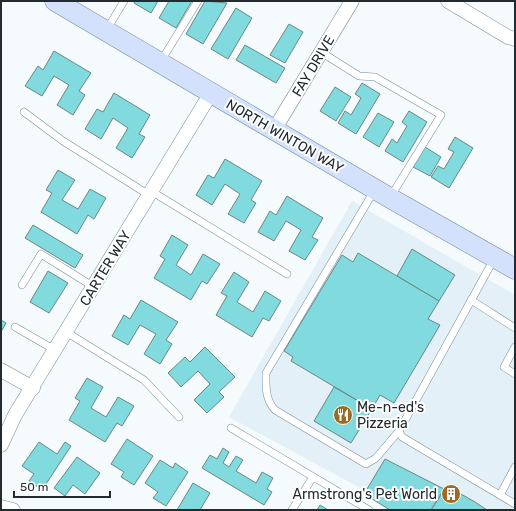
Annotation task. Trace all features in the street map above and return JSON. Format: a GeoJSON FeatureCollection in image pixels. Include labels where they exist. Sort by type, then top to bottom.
{"type":"FeatureCollection","features":[{"type":"Feature","properties":{"kind":"main road","name":"NORTH WINTON WAY"},"geometry":{"type":"LineString","coordinates":[[55,1],[383,194],[515,269]]}},
{"type":"Feature","properties":{"kind":"street","name":"FAY DRIVE"},"geometry":{"type":"LineString","coordinates":[[274,130],[352,1]]}},
{"type":"Feature","properties":{"kind":"street"},"geometry":{"type":"LineString","coordinates":[[448,1],[508,37],[515,39]]}},
{"type":"Feature","properties":{"kind":"street","name":"CARTER WAY"},"geometry":{"type":"LineString","coordinates":[[1,445],[15,415],[33,388],[210,93]]}},
{"type":"Feature","properties":{"kind":"street"},"geometry":{"type":"LineString","coordinates":[[1,370],[33,388]]}},
{"type":"Feature","properties":{"kind":"street"},"geometry":{"type":"LineString","coordinates":[[1,507],[13,510]]}},
{"type":"Feature","properties":{"kind":"lane"},"geometry":{"type":"LineString","coordinates":[[106,31],[124,1]]}},
{"type":"Feature","properties":{"kind":"lane"},"geometry":{"type":"LineString","coordinates":[[160,63],[198,1]]}},
{"type":"Feature","properties":{"kind":"lane"},"geometry":{"type":"LineString","coordinates":[[321,52],[359,76],[375,77],[441,115],[383,194],[266,373],[268,403],[274,410],[366,464],[376,458],[399,431],[495,258]]}},
{"type":"Feature","properties":{"kind":"lane"},"geometry":{"type":"LineString","coordinates":[[24,112],[63,141],[287,274]]}},
{"type":"Feature","properties":{"kind":"lane"},"geometry":{"type":"LineString","coordinates":[[22,285],[41,254],[94,287]]}},
{"type":"Feature","properties":{"kind":"lane"},"geometry":{"type":"LineString","coordinates":[[471,300],[515,328]]}},
{"type":"Feature","properties":{"kind":"lane"},"geometry":{"type":"LineString","coordinates":[[15,326],[55,350]]}},
{"type":"Feature","properties":{"kind":"lane"},"geometry":{"type":"LineString","coordinates":[[66,332],[144,380],[179,416]]}},
{"type":"Feature","properties":{"kind":"lane"},"geometry":{"type":"LineString","coordinates":[[515,347],[504,367],[515,374]]}},
{"type":"Feature","properties":{"kind":"lane"},"geometry":{"type":"LineString","coordinates":[[231,428],[369,510]]}},
{"type":"Feature","properties":{"kind":"lane"},"geometry":{"type":"LineString","coordinates":[[399,431],[402,437],[515,504]]}},
{"type":"Feature","properties":{"kind":"lane"},"geometry":{"type":"LineString","coordinates":[[500,495],[515,467]]}},
{"type":"Feature","properties":{"kind":"lane"},"geometry":{"type":"LineString","coordinates":[[292,510],[313,477]]}},
{"type":"Feature","properties":{"kind":"shaded area"},"geometry":{"type":"Polygon","coordinates":[[[352,201],[515,295],[515,504],[511,510],[401,510],[229,417],[352,201]]]}},
{"type":"Feature","properties":{"kind":"building"},"geometry":{"type":"Polygon","coordinates":[[[135,1],[158,1],[151,13],[134,3],[135,1]]]}},
{"type":"Feature","properties":{"kind":"building"},"geometry":{"type":"Polygon","coordinates":[[[169,1],[192,1],[176,28],[159,18],[169,1]]]}},
{"type":"Feature","properties":{"kind":"building"},"geometry":{"type":"Polygon","coordinates":[[[205,1],[227,3],[203,44],[186,34],[205,1]]]}},
{"type":"Feature","properties":{"kind":"building"},"geometry":{"type":"Polygon","coordinates":[[[236,8],[252,18],[228,59],[211,49],[236,8]]]}},
{"type":"Feature","properties":{"kind":"building"},"geometry":{"type":"Polygon","coordinates":[[[289,24],[303,32],[285,63],[270,55],[289,24]]]}},
{"type":"Feature","properties":{"kind":"building"},"geometry":{"type":"Polygon","coordinates":[[[245,45],[285,68],[276,83],[236,60],[245,45]]]}},
{"type":"Feature","properties":{"kind":"building"},"geometry":{"type":"Polygon","coordinates":[[[54,51],[91,73],[79,91],[85,95],[73,115],[57,105],[69,85],[54,76],[42,96],[25,86],[38,66],[43,70],[54,51]]]}},
{"type":"Feature","properties":{"kind":"building"},"geometry":{"type":"Polygon","coordinates":[[[362,83],[380,94],[356,134],[338,123],[345,111],[351,115],[361,98],[355,94],[362,83]]]}},
{"type":"Feature","properties":{"kind":"building"},"geometry":{"type":"Polygon","coordinates":[[[335,87],[351,97],[336,121],[320,111],[335,87]]]}},
{"type":"Feature","properties":{"kind":"building"},"geometry":{"type":"Polygon","coordinates":[[[114,93],[150,115],[139,134],[145,137],[132,158],[116,148],[128,128],[113,118],[101,139],[85,129],[97,109],[103,112],[114,93]]]}},
{"type":"Feature","properties":{"kind":"building"},"geometry":{"type":"Polygon","coordinates":[[[409,111],[427,122],[403,162],[385,151],[392,139],[397,143],[407,126],[402,122],[409,111]]]}},
{"type":"Feature","properties":{"kind":"building"},"geometry":{"type":"Polygon","coordinates":[[[378,113],[394,122],[379,147],[363,137],[378,113]]]}},
{"type":"Feature","properties":{"kind":"building"},"geometry":{"type":"Polygon","coordinates":[[[455,137],[473,148],[449,188],[431,177],[438,166],[444,169],[454,152],[448,149],[455,137]]]}},
{"type":"Feature","properties":{"kind":"building"},"geometry":{"type":"Polygon","coordinates":[[[425,147],[441,157],[430,176],[413,167],[425,147]]]}},
{"type":"Feature","properties":{"kind":"building"},"geometry":{"type":"Polygon","coordinates":[[[225,159],[262,181],[251,200],[256,203],[244,223],[228,214],[240,194],[225,184],[212,205],[196,195],[208,175],[214,178],[225,159]]]}},
{"type":"Feature","properties":{"kind":"building"},"geometry":{"type":"Polygon","coordinates":[[[58,170],[75,180],[62,200],[78,209],[90,189],[106,198],[94,219],[88,215],[77,234],[41,212],[52,193],[46,190],[58,170]]]}},
{"type":"Feature","properties":{"kind":"building"},"geometry":{"type":"Polygon","coordinates":[[[287,196],[323,218],[312,237],[318,240],[305,260],[289,251],[301,230],[286,221],[274,241],[258,232],[270,211],[276,215],[287,196]]]}},
{"type":"Feature","properties":{"kind":"building"},"geometry":{"type":"Polygon","coordinates":[[[33,225],[83,255],[75,268],[25,238],[33,225]]]}},
{"type":"Feature","properties":{"kind":"building"},"geometry":{"type":"Polygon","coordinates":[[[172,235],[188,245],[176,265],[191,275],[203,254],[220,264],[207,284],[202,281],[191,300],[154,278],[165,259],[160,256],[172,235]]]}},
{"type":"Feature","properties":{"kind":"building"},"geometry":{"type":"Polygon","coordinates":[[[412,249],[455,275],[439,301],[397,276],[412,249]]]}},
{"type":"Feature","properties":{"kind":"building"},"geometry":{"type":"Polygon","coordinates":[[[358,253],[439,301],[428,319],[440,325],[394,403],[380,395],[372,409],[291,361],[293,357],[284,351],[342,255],[353,262],[358,253]]]}},
{"type":"Feature","properties":{"kind":"building"},"geometry":{"type":"Polygon","coordinates":[[[48,271],[68,283],[49,313],[30,302],[48,271]]]}},
{"type":"Feature","properties":{"kind":"building"},"geometry":{"type":"Polygon","coordinates":[[[234,272],[249,282],[237,302],[253,312],[265,291],[281,301],[269,321],[263,318],[252,337],[216,315],[227,296],[221,293],[234,272]]]}},
{"type":"Feature","properties":{"kind":"building"},"geometry":{"type":"Polygon","coordinates":[[[141,300],[178,322],[166,340],[172,344],[160,364],[144,354],[156,334],[140,325],[128,345],[112,336],[124,315],[130,319],[141,300]]]}},
{"type":"Feature","properties":{"kind":"building"},"geometry":{"type":"Polygon","coordinates":[[[1,320],[6,323],[1,332],[1,320]]]}},
{"type":"Feature","properties":{"kind":"building"},"geometry":{"type":"Polygon","coordinates":[[[205,347],[235,377],[219,392],[224,397],[207,413],[194,400],[210,384],[198,371],[181,387],[168,373],[185,357],[190,362],[205,347]]]}},
{"type":"Feature","properties":{"kind":"building"},"geometry":{"type":"Polygon","coordinates":[[[87,378],[103,387],[91,408],[106,417],[118,397],[134,406],[122,426],[117,423],[105,442],[69,420],[80,401],[75,398],[87,378]]]}},
{"type":"Feature","properties":{"kind":"building","name":"Me-n-ed's Pizzeria"},"geometry":{"type":"Polygon","coordinates":[[[334,387],[372,409],[351,443],[314,421],[334,387]]]}},
{"type":"Feature","properties":{"kind":"building"},"geometry":{"type":"Polygon","coordinates":[[[127,439],[153,456],[134,485],[121,477],[124,472],[111,464],[127,439]]]}},
{"type":"Feature","properties":{"kind":"building"},"geometry":{"type":"Polygon","coordinates":[[[39,442],[57,454],[65,442],[71,446],[42,490],[29,481],[34,474],[22,466],[39,442]]]}},
{"type":"Feature","properties":{"kind":"building"},"geometry":{"type":"Polygon","coordinates":[[[223,448],[229,452],[223,463],[229,467],[236,456],[243,460],[236,471],[256,483],[262,472],[273,478],[267,489],[272,492],[264,505],[202,468],[210,455],[217,459],[223,448]]]}},
{"type":"Feature","properties":{"kind":"building"},"geometry":{"type":"Polygon","coordinates":[[[77,457],[100,473],[85,494],[73,485],[65,496],[54,488],[77,457]]]}},
{"type":"Feature","properties":{"kind":"building"},"geometry":{"type":"Polygon","coordinates":[[[385,459],[444,489],[431,510],[390,510],[364,494],[385,459]]]}},
{"type":"Feature","properties":{"kind":"building"},"geometry":{"type":"Polygon","coordinates":[[[160,460],[173,468],[175,463],[188,472],[166,506],[153,498],[158,492],[145,483],[160,460]]]}},
{"type":"Feature","properties":{"kind":"building"},"geometry":{"type":"Polygon","coordinates":[[[193,483],[210,493],[200,510],[177,510],[193,483]]]}},
{"type":"Feature","properties":{"kind":"building","name":"Armstrong's Pet World"},"geometry":{"type":"Polygon","coordinates":[[[447,486],[475,502],[487,510],[431,510],[447,486]]]}},
{"type":"Feature","properties":{"kind":"building"},"geometry":{"type":"Polygon","coordinates":[[[320,505],[328,510],[317,510],[320,505]]]}},
{"type":"Feature","properties":{"kind":"place","name":"Me-n-ed's Pizzeria"},"geometry":{"type":"Point","coordinates":[343,415]}},
{"type":"Feature","properties":{"kind":"place","name":"Armstrong's Pet World"},"geometry":{"type":"Point","coordinates":[451,494]}}]}
